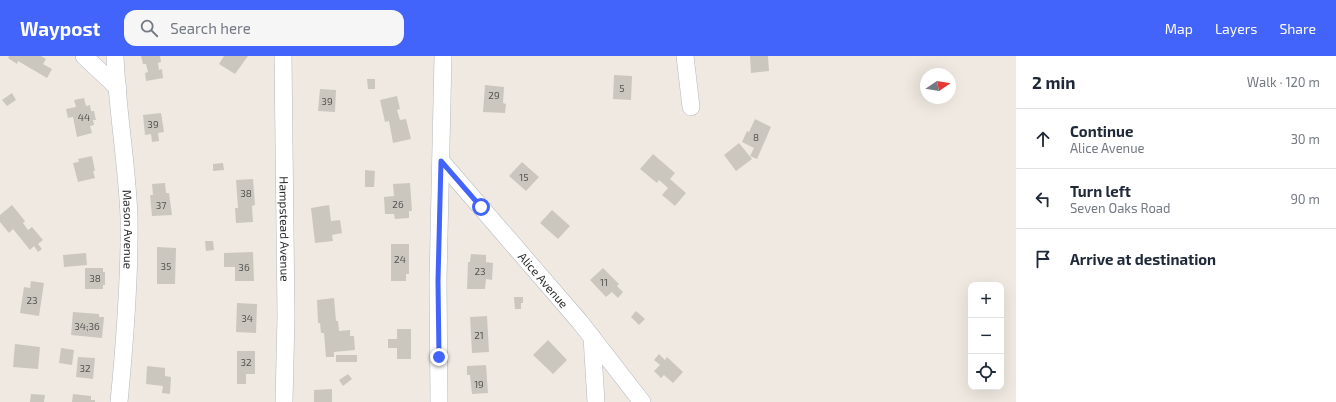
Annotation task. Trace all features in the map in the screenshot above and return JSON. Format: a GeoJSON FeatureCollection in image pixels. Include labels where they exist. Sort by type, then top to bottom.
{"type":"FeatureCollection","features":[{"type":"Feature","properties":{"kind":"street"},"geometry":{"type":"LineString","coordinates":[[84,56],[118,88]]}},
{"type":"Feature","properties":{"kind":"street","name":"Mason Avenue"},"geometry":{"type":"LineString","coordinates":[[116,56],[126,166],[129,254],[127,311],[119,402]]}},
{"type":"Feature","properties":{"kind":"street","name":"Hampstead Avenue"},"geometry":{"type":"LineString","coordinates":[[283,56],[286,301],[284,402]]}},
{"type":"Feature","properties":{"kind":"street"},"geometry":{"type":"LineString","coordinates":[[439,402],[438,281],[443,56]]}},
{"type":"Feature","properties":{"kind":"street"},"geometry":{"type":"LineString","coordinates":[[685,56],[692,107]]}},
{"type":"Feature","properties":{"kind":"street","name":"Alice Avenue"},"geometry":{"type":"LineString","coordinates":[[441,161],[592,337],[642,402]]}},
{"type":"Feature","properties":{"kind":"street"},"geometry":{"type":"LineString","coordinates":[[592,337],[596,402]]}},
{"type":"Feature","properties":{"kind":"building"},"geometry":{"type":"Polygon","coordinates":[[[9,56],[41,56],[46,59],[43,64],[52,69],[47,78],[18,61],[17,64],[8,58],[9,56]]]}},
{"type":"Feature","properties":{"kind":"building"},"geometry":{"type":"Polygon","coordinates":[[[141,56],[160,56],[161,62],[158,63],[159,70],[162,69],[163,78],[146,81],[145,73],[148,72],[146,64],[143,64],[141,56]]]}},
{"type":"Feature","properties":{"kind":"building"},"geometry":{"type":"Polygon","coordinates":[[[224,56],[248,56],[235,74],[219,64],[224,56]]]}},
{"type":"Feature","properties":{"kind":"building"},"geometry":{"type":"Polygon","coordinates":[[[750,56],[768,56],[769,71],[751,73],[750,56]]]}},
{"type":"Feature","properties":{"kind":"building"},"geometry":{"type":"Polygon","coordinates":[[[614,75],[632,76],[631,100],[613,99],[614,75]]]}},
{"type":"Feature","properties":{"kind":"building"},"geometry":{"type":"Polygon","coordinates":[[[367,79],[375,79],[375,89],[368,89],[367,79]]]}},
{"type":"Feature","properties":{"kind":"building"},"geometry":{"type":"Polygon","coordinates":[[[485,85],[504,87],[503,103],[506,104],[505,113],[483,112],[485,85]]]}},
{"type":"Feature","properties":{"kind":"building"},"geometry":{"type":"Polygon","coordinates":[[[320,89],[336,90],[335,112],[318,111],[320,89]]]}},
{"type":"Feature","properties":{"kind":"building"},"geometry":{"type":"Polygon","coordinates":[[[12,93],[16,100],[7,106],[2,100],[12,93]]]}},
{"type":"Feature","properties":{"kind":"building"},"geometry":{"type":"Polygon","coordinates":[[[397,96],[400,109],[397,110],[400,120],[406,119],[411,139],[393,143],[389,121],[385,122],[380,100],[397,96]]]}},
{"type":"Feature","properties":{"kind":"building"},"geometry":{"type":"Polygon","coordinates":[[[84,98],[86,106],[90,105],[91,111],[94,111],[96,120],[93,120],[94,125],[90,126],[92,133],[77,137],[73,117],[68,118],[66,109],[76,107],[74,100],[84,98]]]}},
{"type":"Feature","properties":{"kind":"building"},"geometry":{"type":"Polygon","coordinates":[[[161,113],[164,132],[158,133],[159,141],[152,142],[151,134],[145,135],[143,115],[161,113]]]}},
{"type":"Feature","properties":{"kind":"building"},"geometry":{"type":"Polygon","coordinates":[[[755,119],[771,127],[757,159],[750,156],[754,148],[742,142],[755,119]]]}},
{"type":"Feature","properties":{"kind":"building"},"geometry":{"type":"Polygon","coordinates":[[[739,143],[752,159],[736,171],[724,155],[739,143]]]}},
{"type":"Feature","properties":{"kind":"building"},"geometry":{"type":"Polygon","coordinates":[[[653,154],[675,173],[670,179],[686,193],[675,206],[662,195],[668,188],[659,180],[657,183],[640,169],[653,154]]]}},
{"type":"Feature","properties":{"kind":"building"},"geometry":{"type":"Polygon","coordinates":[[[92,156],[95,178],[78,182],[73,163],[79,162],[78,159],[92,156]]]}},
{"type":"Feature","properties":{"kind":"building"},"geometry":{"type":"Polygon","coordinates":[[[522,162],[539,177],[526,191],[509,176],[522,162]]]}},
{"type":"Feature","properties":{"kind":"building"},"geometry":{"type":"Polygon","coordinates":[[[223,163],[224,170],[213,171],[213,164],[223,163]]]}},
{"type":"Feature","properties":{"kind":"building"},"geometry":{"type":"Polygon","coordinates":[[[365,170],[375,171],[374,187],[365,187],[365,170]]]}},
{"type":"Feature","properties":{"kind":"building"},"geometry":{"type":"Polygon","coordinates":[[[253,179],[255,205],[252,206],[253,222],[236,223],[235,208],[238,208],[236,180],[253,179]]]}},
{"type":"Feature","properties":{"kind":"building"},"geometry":{"type":"Polygon","coordinates":[[[165,183],[166,193],[169,193],[172,215],[152,216],[150,195],[153,195],[152,184],[165,183]]]}},
{"type":"Feature","properties":{"kind":"building"},"geometry":{"type":"Polygon","coordinates":[[[410,183],[412,211],[409,211],[409,218],[395,219],[394,214],[385,214],[384,197],[394,196],[393,184],[410,183]]]}},
{"type":"Feature","properties":{"kind":"building"},"geometry":{"type":"Polygon","coordinates":[[[12,205],[25,221],[23,223],[28,230],[32,227],[43,240],[38,244],[42,249],[38,252],[34,246],[30,250],[13,229],[9,233],[0,222],[0,215],[12,205]]]}},
{"type":"Feature","properties":{"kind":"building"},"geometry":{"type":"Polygon","coordinates":[[[329,205],[331,221],[340,220],[342,233],[332,235],[333,241],[315,243],[311,208],[329,205]]]}},
{"type":"Feature","properties":{"kind":"building"},"geometry":{"type":"Polygon","coordinates":[[[552,210],[570,226],[558,239],[540,223],[552,210]]]}},
{"type":"Feature","properties":{"kind":"building"},"geometry":{"type":"Polygon","coordinates":[[[205,241],[213,241],[214,250],[206,251],[205,241]]]}},
{"type":"Feature","properties":{"kind":"building"},"geometry":{"type":"Polygon","coordinates":[[[391,244],[409,244],[409,274],[406,274],[406,281],[391,281],[391,244]]]}},
{"type":"Feature","properties":{"kind":"building"},"geometry":{"type":"Polygon","coordinates":[[[157,247],[176,248],[175,284],[157,284],[157,247]]]}},
{"type":"Feature","properties":{"kind":"building"},"geometry":{"type":"Polygon","coordinates":[[[253,252],[254,281],[235,281],[235,267],[224,267],[224,253],[253,252]]]}},
{"type":"Feature","properties":{"kind":"building"},"geometry":{"type":"Polygon","coordinates":[[[86,253],[87,265],[64,267],[63,255],[86,253]]]}},
{"type":"Feature","properties":{"kind":"building"},"geometry":{"type":"Polygon","coordinates":[[[471,254],[486,255],[486,262],[493,263],[492,280],[486,279],[485,289],[467,289],[468,262],[470,262],[471,254]]]}},
{"type":"Feature","properties":{"kind":"building"},"geometry":{"type":"Polygon","coordinates":[[[85,268],[103,268],[103,272],[105,272],[105,285],[103,285],[103,289],[85,289],[85,268]]]}},
{"type":"Feature","properties":{"kind":"building"},"geometry":{"type":"Polygon","coordinates":[[[603,268],[619,284],[617,286],[623,292],[618,298],[612,292],[606,297],[590,280],[603,268]]]}},
{"type":"Feature","properties":{"kind":"building"},"geometry":{"type":"Polygon","coordinates":[[[31,281],[44,283],[39,316],[20,313],[24,287],[30,288],[31,281]]]}},
{"type":"Feature","properties":{"kind":"building"},"geometry":{"type":"Polygon","coordinates":[[[514,297],[523,297],[521,309],[515,309],[514,297]]]}},
{"type":"Feature","properties":{"kind":"building"},"geometry":{"type":"Polygon","coordinates":[[[334,298],[336,321],[338,321],[339,331],[350,330],[350,336],[354,336],[355,350],[334,352],[334,357],[326,357],[324,333],[321,333],[320,323],[318,323],[317,300],[334,298]]]}},
{"type":"Feature","properties":{"kind":"building"},"geometry":{"type":"Polygon","coordinates":[[[237,303],[257,304],[256,333],[236,332],[237,303]]]}},
{"type":"Feature","properties":{"kind":"building"},"geometry":{"type":"Polygon","coordinates":[[[636,311],[645,319],[639,325],[631,317],[636,311]]]}},
{"type":"Feature","properties":{"kind":"building"},"geometry":{"type":"Polygon","coordinates":[[[73,312],[99,314],[99,317],[104,317],[102,338],[71,335],[73,312]]]}},
{"type":"Feature","properties":{"kind":"building"},"geometry":{"type":"Polygon","coordinates":[[[487,316],[489,352],[472,353],[470,317],[487,316]]]}},
{"type":"Feature","properties":{"kind":"building"},"geometry":{"type":"Polygon","coordinates":[[[397,329],[411,329],[411,359],[397,359],[397,348],[388,348],[388,339],[397,339],[397,329]]]}},
{"type":"Feature","properties":{"kind":"building"},"geometry":{"type":"Polygon","coordinates":[[[548,340],[567,360],[553,374],[533,355],[548,340]]]}},
{"type":"Feature","properties":{"kind":"building"},"geometry":{"type":"Polygon","coordinates":[[[15,344],[40,347],[38,369],[13,367],[15,344]]]}},
{"type":"Feature","properties":{"kind":"building"},"geometry":{"type":"Polygon","coordinates":[[[61,348],[74,350],[72,365],[59,363],[61,348]]]}},
{"type":"Feature","properties":{"kind":"building"},"geometry":{"type":"Polygon","coordinates":[[[237,351],[255,351],[255,374],[246,374],[246,384],[237,384],[237,351]]]}},
{"type":"Feature","properties":{"kind":"building"},"geometry":{"type":"Polygon","coordinates":[[[659,354],[665,360],[667,357],[683,372],[673,383],[664,375],[661,378],[654,371],[660,365],[654,360],[659,354]]]}},
{"type":"Feature","properties":{"kind":"building"},"geometry":{"type":"Polygon","coordinates":[[[336,355],[357,355],[357,362],[336,362],[336,355]]]}},
{"type":"Feature","properties":{"kind":"building"},"geometry":{"type":"Polygon","coordinates":[[[78,357],[95,358],[93,379],[76,377],[78,357]]]}},
{"type":"Feature","properties":{"kind":"building"},"geometry":{"type":"Polygon","coordinates":[[[486,365],[488,393],[472,394],[470,375],[467,375],[467,366],[486,365]]]}},
{"type":"Feature","properties":{"kind":"building"},"geometry":{"type":"Polygon","coordinates":[[[147,366],[165,368],[165,376],[171,377],[170,394],[162,393],[163,386],[146,384],[147,366]]]}},
{"type":"Feature","properties":{"kind":"building"},"geometry":{"type":"Polygon","coordinates":[[[348,374],[352,379],[343,386],[339,380],[348,374]]]}},
{"type":"Feature","properties":{"kind":"building"},"geometry":{"type":"Polygon","coordinates":[[[332,389],[332,402],[314,402],[314,390],[332,389]]]}},
{"type":"Feature","properties":{"kind":"building"},"geometry":{"type":"Polygon","coordinates":[[[31,394],[45,395],[44,402],[30,402],[31,394]]]}},
{"type":"Feature","properties":{"kind":"building"},"geometry":{"type":"Polygon","coordinates":[[[73,394],[91,396],[91,400],[95,400],[95,402],[72,402],[73,394]]]}},
{"type":"Feature","properties":{"kind":"route"},"geometry":{"type":"LineString","coordinates":[[439,357],[438,281],[441,161],[481,207]]}}]}
